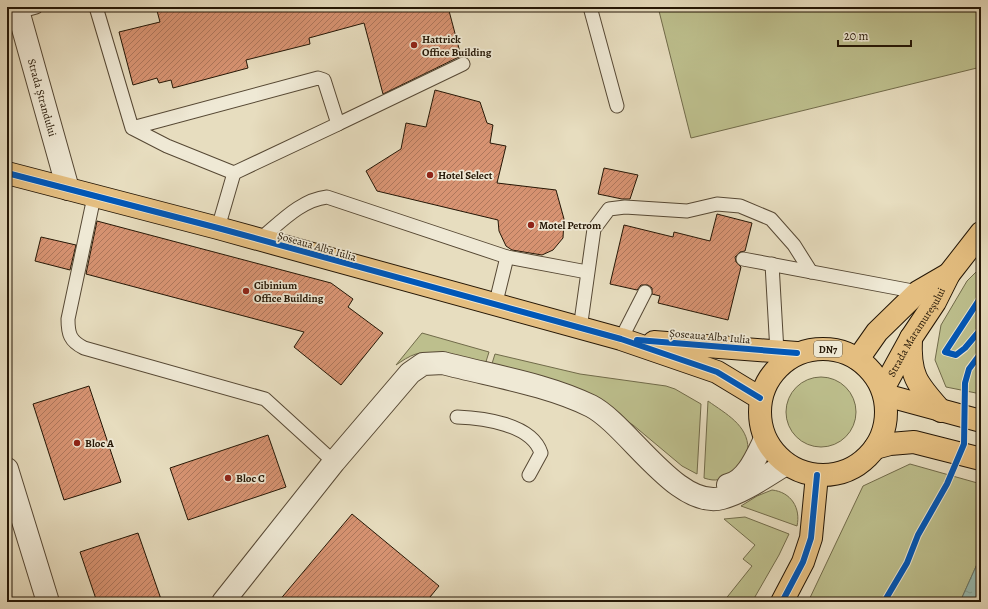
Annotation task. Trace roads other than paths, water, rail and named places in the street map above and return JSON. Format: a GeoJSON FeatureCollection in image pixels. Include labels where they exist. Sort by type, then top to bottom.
{"type":"FeatureCollection","features":[{"type":"Feature","properties":{"kind":"main road","name":"Șoseaua Alba Iulia"},"geometry":{"type":"LineString","coordinates":[[7,173],[94,197],[218,228],[495,306],[621,339],[717,372],[760,398]]}},
{"type":"Feature","properties":{"kind":"main road","name":"Strada Maramureșului"},"geometry":{"type":"LineString","coordinates":[[884,392],[911,338],[935,302],[949,274],[981,233]]}},
{"type":"Feature","properties":{"kind":"main road","name":"Strada Maramureșului"},"geometry":{"type":"LineString","coordinates":[[858,358],[877,332],[918,292],[949,274]]}},
{"type":"Feature","properties":{"kind":"main road"},"geometry":{"type":"LineString","coordinates":[[911,338],[910,356],[912,370],[920,388],[941,411]]}},
{"type":"Feature","properties":{"kind":"main road","name":"Șoseaua Alba Iulia"},"geometry":{"type":"LineString","coordinates":[[621,339],[787,352]]}},
{"type":"Feature","properties":{"kind":"main road","name":"DN7"},"geometry":{"type":"LineString","coordinates":[[823,348],[841,351],[858,358],[873,372],[884,392],[887,413],[885,426],[875,448],[864,461],[850,470],[834,475],[817,476],[801,472],[786,464],[774,453],[765,439],[759,413],[760,398],[774,370],[787,352],[823,348]]}},
{"type":"Feature","properties":{"kind":"main road"},"geometry":{"type":"LineString","coordinates":[[884,392],[941,411],[981,421]]}},
{"type":"Feature","properties":{"kind":"main road"},"geometry":{"type":"LineString","coordinates":[[875,448],[902,442],[924,445],[981,459]]}},
{"type":"Feature","properties":{"kind":"main road"},"geometry":{"type":"LineString","coordinates":[[782,602],[803,562],[812,538],[817,476]]}},
{"type":"Feature","properties":{"kind":"street","name":"Strada Ștrandului"},"geometry":{"type":"LineString","coordinates":[[24,9],[68,189]]}},
{"type":"Feature","properties":{"kind":"street"},"geometry":{"type":"LineString","coordinates":[[223,602],[334,462],[410,373],[423,364],[443,363],[556,392],[593,407],[618,428],[663,472],[690,494],[707,498],[721,498],[741,490],[786,464]]}},
{"type":"Feature","properties":{"kind":"street"},"geometry":{"type":"LineString","coordinates":[[663,472],[707,486],[731,484],[749,469],[765,439]]}},
{"type":"Feature","properties":{"kind":"street"},"geometry":{"type":"LineString","coordinates":[[7,469],[48,602]]}},
{"type":"Feature","properties":{"kind":"lane"},"geometry":{"type":"LineString","coordinates":[[96,7],[132,128],[167,146],[234,173],[463,64]]}},
{"type":"Feature","properties":{"kind":"lane"},"geometry":{"type":"LineString","coordinates":[[590,7],[617,106]]}},
{"type":"Feature","properties":{"kind":"lane"},"geometry":{"type":"LineString","coordinates":[[132,128],[318,78],[324,80],[338,124]]}},
{"type":"Feature","properties":{"kind":"lane"},"geometry":{"type":"LineString","coordinates":[[218,228],[234,173]]}},
{"type":"Feature","properties":{"kind":"lane"},"geometry":{"type":"LineString","coordinates":[[94,197],[68,319],[68,332],[73,342],[84,348],[265,399],[334,462]]}},
{"type":"Feature","properties":{"kind":"lane"},"geometry":{"type":"LineString","coordinates":[[260,240],[301,206],[316,198],[327,198],[507,257],[587,272]]}},
{"type":"Feature","properties":{"kind":"lane"},"geometry":{"type":"LineString","coordinates":[[580,329],[594,229],[609,209],[625,206],[688,211],[717,204],[740,206],[771,219],[794,245],[811,272]]}},
{"type":"Feature","properties":{"kind":"lane"},"geometry":{"type":"LineString","coordinates":[[495,306],[507,257]]}},
{"type":"Feature","properties":{"kind":"lane"},"geometry":{"type":"LineString","coordinates":[[743,258],[918,292]]}},
{"type":"Feature","properties":{"kind":"lane"},"geometry":{"type":"LineString","coordinates":[[772,264],[787,352]]}},
{"type":"Feature","properties":{"kind":"lane"},"geometry":{"type":"LineString","coordinates":[[621,339],[644,292]]}},
{"type":"Feature","properties":{"kind":"lane"},"geometry":{"type":"LineString","coordinates":[[457,417],[477,418],[506,424],[528,435],[538,444],[541,453],[529,475]]}},
{"type":"Feature","properties":{"kind":"water"},"geometry":{"type":"Polygon","coordinates":[[[981,548],[981,602],[960,602],[978,562],[981,548]]]}},
{"type":"Feature","properties":{"kind":"place","name":"Hattrick Office Building"},"geometry":{"type":"Point","coordinates":[414,45]}},
{"type":"Feature","properties":{"kind":"place","name":"Hotel Select"},"geometry":{"type":"Point","coordinates":[430,175]}},
{"type":"Feature","properties":{"kind":"place","name":"Motel Petrom"},"geometry":{"type":"Point","coordinates":[531,225]}},
{"type":"Feature","properties":{"kind":"place","name":"Cibinium Office Building"},"geometry":{"type":"Point","coordinates":[246,291]}},
{"type":"Feature","properties":{"kind":"place","name":"Bloc A"},"geometry":{"type":"Point","coordinates":[77,443]}},
{"type":"Feature","properties":{"kind":"place","name":"Bloc C"},"geometry":{"type":"Point","coordinates":[228,478]}}]}
